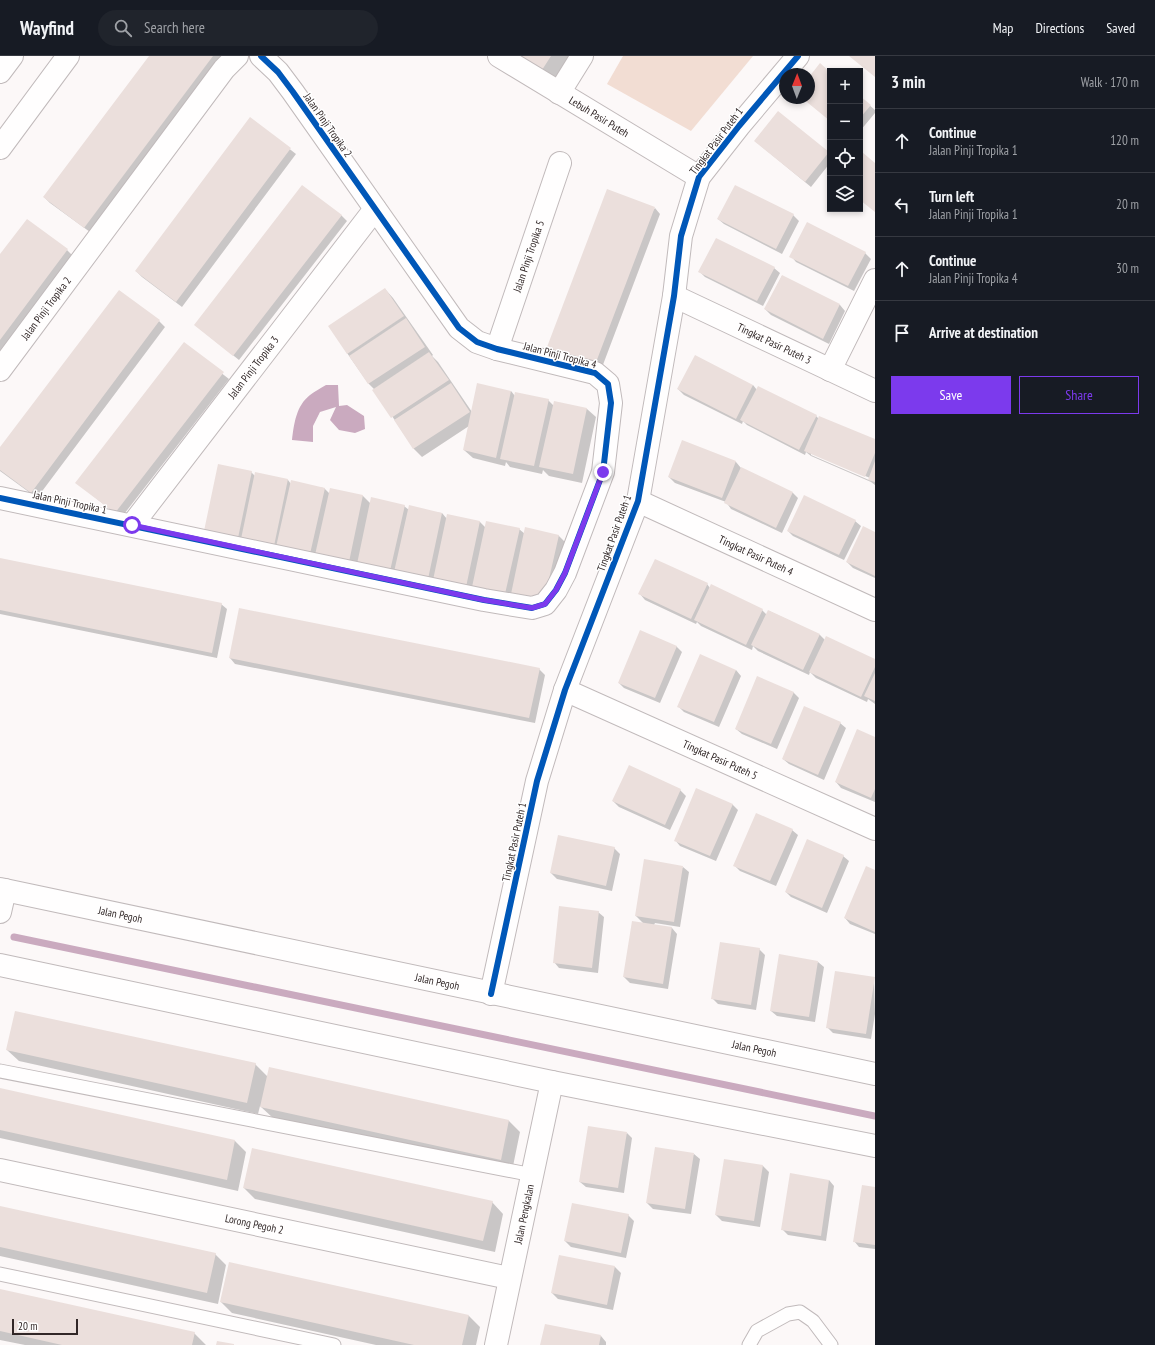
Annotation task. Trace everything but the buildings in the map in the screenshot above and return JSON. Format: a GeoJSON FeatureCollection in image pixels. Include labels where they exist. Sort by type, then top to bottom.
{"type":"FeatureCollection","features":[{"type":"Feature","properties":{"kind":"street"},"geometry":{"type":"LineString","coordinates":[[0,72],[12,56]]}},
{"type":"Feature","properties":{"kind":"street"},"geometry":{"type":"LineString","coordinates":[[0,148],[68,56]]}},
{"type":"Feature","properties":{"kind":"street","name":"Jalan Pinji Tropika 2"},"geometry":{"type":"LineString","coordinates":[[0,370],[220,75],[237,56]]}},
{"type":"Feature","properties":{"kind":"street","name":"Jalan Pinji Tropika 2"},"geometry":{"type":"LineString","coordinates":[[261,56],[278,72],[293,92],[375,209]]}},
{"type":"Feature","properties":{"kind":"street","name":"Lebuh Pasir Puteh"},"geometry":{"type":"LineString","coordinates":[[499,56],[699,177]]}},
{"type":"Feature","properties":{"kind":"street"},"geometry":{"type":"LineString","coordinates":[[559,93],[582,56]]}},
{"type":"Feature","properties":{"kind":"street","name":"Tingkat Pasir Puteh 1"},"geometry":{"type":"LineString","coordinates":[[491,994],[538,781],[565,690],[638,501],[674,296],[681,236],[699,177],[739,126],[798,56]]}},
{"type":"Feature","properties":{"kind":"street","name":"Jalan Pinji Tropika 5"},"geometry":{"type":"LineString","coordinates":[[497,349],[560,163]]}},
{"type":"Feature","properties":{"kind":"street","name":"Jalan Pinji Tropika 4"},"geometry":{"type":"LineString","coordinates":[[375,209],[459,328],[477,342],[497,349],[595,374],[608,384],[611,403],[603,472],[565,573]]}},
{"type":"Feature","properties":{"kind":"street","name":"Jalan Pinji Tropika 3"},"geometry":{"type":"LineString","coordinates":[[132,525],[375,209]]}},
{"type":"Feature","properties":{"kind":"street"},"geometry":{"type":"LineString","coordinates":[[830,370],[875,280]]}},
{"type":"Feature","properties":{"kind":"street","name":"Tingkat Pasir Puteh 3"},"geometry":{"type":"LineString","coordinates":[[674,296],[875,391]]}},
{"type":"Feature","properties":{"kind":"street","name":"Jalan Pinji Tropika 1"},"geometry":{"type":"LineString","coordinates":[[0,498],[484,600],[532,608],[545,604],[556,590],[565,573]]}},
{"type":"Feature","properties":{"kind":"street","name":"Tingkat Pasir Puteh 4"},"geometry":{"type":"LineString","coordinates":[[638,501],[875,610]]}},
{"type":"Feature","properties":{"kind":"street","name":"Tingkat Pasir Puteh 5"},"geometry":{"type":"LineString","coordinates":[[565,690],[875,829]]}},
{"type":"Feature","properties":{"kind":"street"},"geometry":{"type":"LineString","coordinates":[[0,912],[2,890]]}},
{"type":"Feature","properties":{"kind":"street","name":"Jalan Pegoh"},"geometry":{"type":"LineString","coordinates":[[2,890],[875,1074]]}},
{"type":"Feature","properties":{"kind":"street"},"geometry":{"type":"LineString","coordinates":[[0,965],[552,1082],[875,1146]]}},
{"type":"Feature","properties":{"kind":"street","name":"Jalan Pengkalan"},"geometry":{"type":"LineString","coordinates":[[496,1345],[552,1082]]}},
{"type":"Feature","properties":{"kind":"street","name":"Lorong Pegoh 2"},"geometry":{"type":"LineString","coordinates":[[0,1170],[510,1278]]}},
{"type":"Feature","properties":{"kind":"lane"},"geometry":{"type":"LineString","coordinates":[[0,1071],[533,1175]]}},
{"type":"Feature","properties":{"kind":"lane"},"geometry":{"type":"LineString","coordinates":[[0,1274],[334,1345]]}},
{"type":"Feature","properties":{"kind":"lane"},"geometry":{"type":"LineString","coordinates":[[749,1345],[757,1330],[788,1314],[800,1312],[813,1321],[831,1345]]}},
{"type":"Feature","properties":{"kind":"shaded area"},"geometry":{"type":"Polygon","coordinates":[[[623,56],[753,56],[691,131],[607,84],[623,56]]]}},
{"type":"Feature","properties":{"kind":"shaded area"},"geometry":{"type":"Polygon","coordinates":[[[326,385],[338,385],[339,406],[347,405],[364,416],[365,429],[355,433],[339,430],[330,420],[336,407],[320,412],[313,426],[313,442],[292,440],[296,416],[305,399],[326,385]]]}},
{"type":"Feature","properties":{"kind":"waterway"},"geometry":{"type":"LineString","coordinates":[[14,937],[875,1116]]}},
{"type":"Feature","properties":{"kind":"cycle path"},"geometry":{"type":"LineString","coordinates":[[0,498],[484,600],[532,608],[545,604],[556,590],[565,573],[603,472],[611,403],[608,384],[595,373],[497,349],[477,342],[459,328],[293,92],[278,72],[261,56]]}},
{"type":"Feature","properties":{"kind":"cycle path"},"geometry":{"type":"LineString","coordinates":[[491,994],[537,781],[565,690],[638,501],[674,296],[681,236],[699,177],[739,126],[798,56]]}},
{"type":"Feature","properties":{"kind":"route"},"geometry":{"type":"LineString","coordinates":[[132,525],[484,600],[532,608],[545,604],[556,590],[565,573],[603,472]]}}]}
